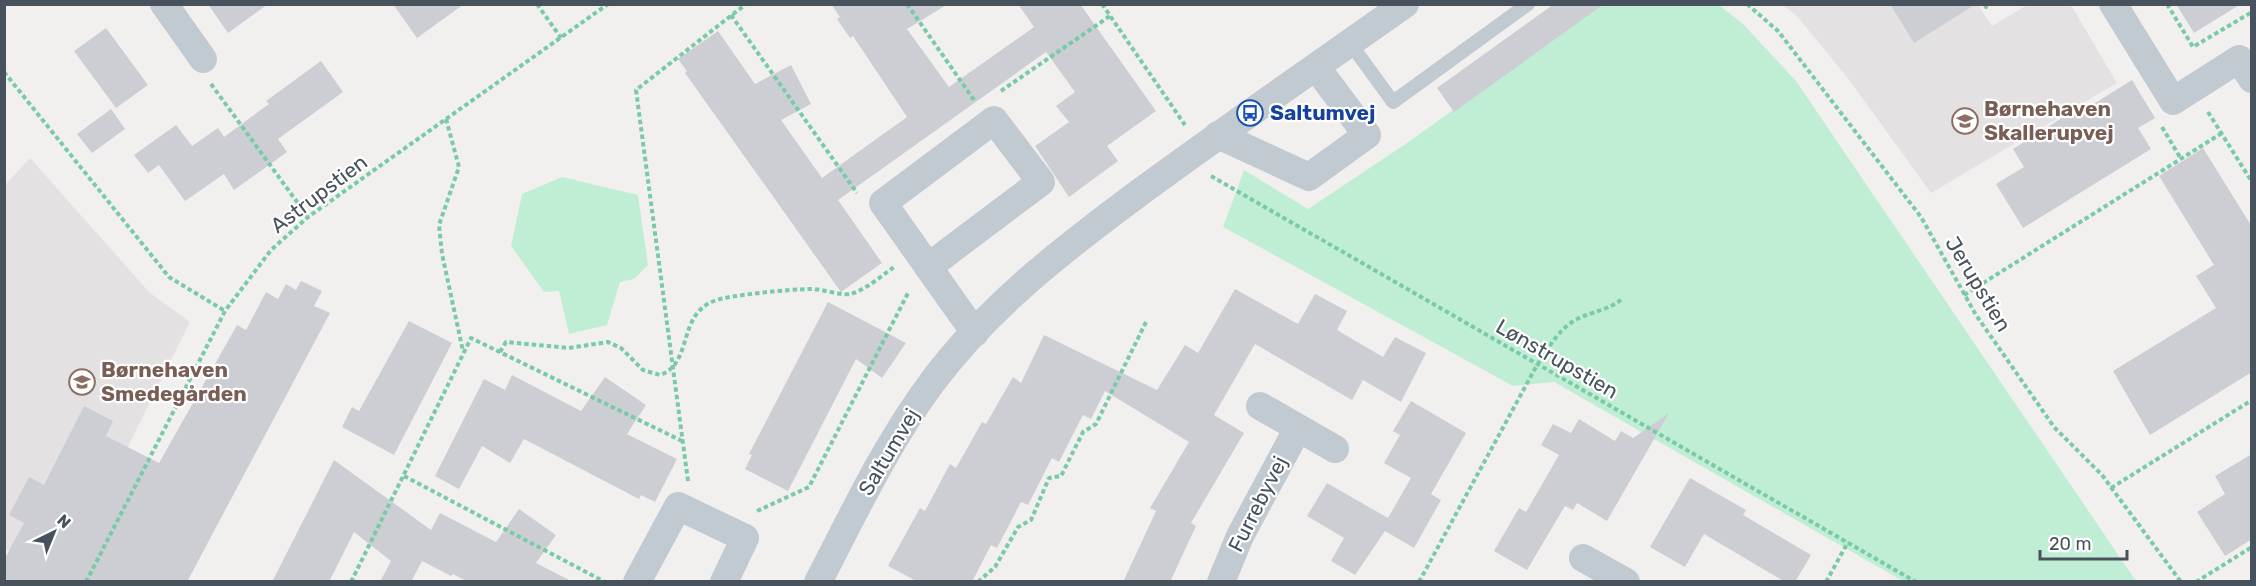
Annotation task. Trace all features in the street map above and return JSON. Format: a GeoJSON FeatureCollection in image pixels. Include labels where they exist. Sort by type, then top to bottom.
{"type":"FeatureCollection","features":[{"type":"Feature","properties":{"kind":"street"},"geometry":{"type":"LineString","coordinates":[[164,4],[203,59]]}},
{"type":"Feature","properties":{"kind":"street","name":"Saltumvej"},"geometry":{"type":"LineString","coordinates":[[818,582],[890,444],[934,380],[1019,287],[1059,252],[1202,146],[1405,4]]}},
{"type":"Feature","properties":{"kind":"street"},"geometry":{"type":"LineString","coordinates":[[2113,4],[2173,101],[2239,59],[2252,79]]}},
{"type":"Feature","properties":{"kind":"street"},"geometry":{"type":"LineString","coordinates":[[1202,146],[1309,177],[1367,135],[1316,68]]}},
{"type":"Feature","properties":{"kind":"street"},"geometry":{"type":"LineString","coordinates":[[923,260],[1041,182],[994,120],[984,115],[883,203],[923,260],[975,333]]}},
{"type":"Feature","properties":{"kind":"street"},"geometry":{"type":"LineString","coordinates":[[1260,406],[1335,449]]}},
{"type":"Feature","properties":{"kind":"street","name":"Furrebyvej"},"geometry":{"type":"LineString","coordinates":[[1221,582],[1240,536],[1298,428]]}},
{"type":"Feature","properties":{"kind":"street"},"geometry":{"type":"LineString","coordinates":[[637,582],[678,506],[745,538],[724,582]]}},
{"type":"Feature","properties":{"kind":"street"},"geometry":{"type":"LineString","coordinates":[[1583,558],[1621,580]]}},
{"type":"Feature","properties":{"kind":"lane"},"geometry":{"type":"LineString","coordinates":[[1350,43],[1393,102],[1528,4]]}},
{"type":"Feature","properties":{"kind":"path"},"geometry":{"type":"LineString","coordinates":[[537,4],[561,38]]}},
{"type":"Feature","properties":{"kind":"path","name":"Astrupstien"},"geometry":{"type":"LineString","coordinates":[[86,582],[225,311],[271,250],[308,217],[608,4]]}},
{"type":"Feature","properties":{"kind":"path"},"geometry":{"type":"LineString","coordinates":[[692,513],[636,90],[746,4]]}},
{"type":"Feature","properties":{"kind":"path"},"geometry":{"type":"LineString","coordinates":[[908,4],[984,115],[1110,16]]}},
{"type":"Feature","properties":{"kind":"path","name":"Lønstrupstien"},"geometry":{"type":"LineString","coordinates":[[1102,4],[1202,146],[1195,167],[1916,582]]}},
{"type":"Feature","properties":{"kind":"path","name":"Jerupstien"},"geometry":{"type":"LineString","coordinates":[[1747,4],[1778,31],[1921,217],[1964,295],[2054,427],[2111,488],[2181,582]]}},
{"type":"Feature","properties":{"kind":"path"},"geometry":{"type":"LineString","coordinates":[[1985,4],[1986,7],[1990,4]]}},
{"type":"Feature","properties":{"kind":"path"},"geometry":{"type":"LineString","coordinates":[[2167,4],[2193,47],[2252,12]]}},
{"type":"Feature","properties":{"kind":"path"},"geometry":{"type":"LineString","coordinates":[[731,15],[857,194]]}},
{"type":"Feature","properties":{"kind":"path"},"geometry":{"type":"LineString","coordinates":[[203,59],[201,70],[308,217]]}},
{"type":"Feature","properties":{"kind":"path"},"geometry":{"type":"LineString","coordinates":[[4,72],[169,277],[225,311]]}},
{"type":"Feature","properties":{"kind":"path"},"geometry":{"type":"LineString","coordinates":[[2194,88],[2252,182]]}},
{"type":"Feature","properties":{"kind":"path"},"geometry":{"type":"LineString","coordinates":[[446,119],[459,167],[439,225],[442,254],[463,353]]}},
{"type":"Feature","properties":{"kind":"path"},"geometry":{"type":"LineString","coordinates":[[1964,295],[2222,134]]}},
{"type":"Feature","properties":{"kind":"path"},"geometry":{"type":"LineString","coordinates":[[500,352],[506,342],[569,348],[608,342],[621,348],[643,370],[660,375],[672,368],[681,353],[689,322],[700,310],[714,301],[808,289],[831,290],[849,295],[923,260]]}},
{"type":"Feature","properties":{"kind":"path"},"geometry":{"type":"LineString","coordinates":[[752,514],[809,487],[923,260]]}},
{"type":"Feature","properties":{"kind":"path"},"geometry":{"type":"LineString","coordinates":[[1419,582],[1538,365],[1559,333],[1576,319],[1615,305],[1623,298]]}},
{"type":"Feature","properties":{"kind":"path"},"geometry":{"type":"LineString","coordinates":[[978,582],[995,567],[1018,527],[1030,520],[1049,478],[1061,476],[1083,432],[1096,424],[1147,320]]}},
{"type":"Feature","properties":{"kind":"path"},"geometry":{"type":"LineString","coordinates":[[351,582],[471,338],[682,441]]}},
{"type":"Feature","properties":{"kind":"path"},"geometry":{"type":"LineString","coordinates":[[2111,488],[2252,400]]}},
{"type":"Feature","properties":{"kind":"path"},"geometry":{"type":"LineString","coordinates":[[404,476],[605,582]]}},
{"type":"Feature","properties":{"kind":"path"},"geometry":{"type":"LineString","coordinates":[[687,480],[697,485]]}},
{"type":"Feature","properties":{"kind":"path"},"geometry":{"type":"LineString","coordinates":[[1826,582],[1848,542]]}},
{"type":"Feature","properties":{"kind":"path"},"geometry":{"type":"LineString","coordinates":[[2196,582],[2252,548]]}},
{"type":"Feature","properties":{"kind":"shaded area","name":"Børnehaven Skallerupvej"},"geometry":{"type":"Polygon","coordinates":[[[1783,5],[1978,5],[1992,26],[2027,5],[2071,5],[2117,83],[1931,193],[1850,81],[1797,16],[1783,5]]]}},
{"type":"Feature","properties":{"kind":"shaded area","name":"Børnehaven Smedegården"},"geometry":{"type":"Polygon","coordinates":[[[30,158],[150,293],[190,322],[63,577],[5,549],[4,186],[30,158]]]}},
{"type":"Feature","properties":{"kind":"green space"},"geometry":{"type":"Polygon","coordinates":[[[1599,5],[1719,5],[1743,24],[1796,81],[2136,581],[1903,581],[1554,382],[1513,386],[1223,227],[1244,170],[1308,209],[1410,141],[1599,5]]]}},
{"type":"Feature","properties":{"kind":"green space"},"geometry":{"type":"Polygon","coordinates":[[[562,177],[638,195],[648,265],[634,279],[620,282],[607,325],[569,334],[559,291],[544,292],[511,246],[522,194],[562,177]]]}},
{"type":"Feature","properties":{"kind":"building"},"geometry":{"type":"Polygon","coordinates":[[[208,4],[268,4],[228,33],[208,4]]]}},
{"type":"Feature","properties":{"kind":"building"},"geometry":{"type":"Polygon","coordinates":[[[393,4],[464,4],[417,38],[393,4]]]}},
{"type":"Feature","properties":{"kind":"building"},"geometry":{"type":"Polygon","coordinates":[[[831,4],[948,4],[907,29],[949,87],[1034,27],[1018,4],[1080,4],[1156,111],[1107,146],[1118,161],[1069,197],[1035,146],[1069,122],[1056,106],[1075,92],[1046,52],[838,200],[882,263],[841,292],[685,73],[687,71],[678,59],[718,31],[755,84],[791,65],[811,104],[781,120],[822,178],[907,117],[853,36],[850,38],[837,19],[840,17],[831,4]]]}},
{"type":"Feature","properties":{"kind":"building"},"geometry":{"type":"Polygon","coordinates":[[[1554,4],[1604,4],[1454,112],[1437,88],[1554,4]]]}},
{"type":"Feature","properties":{"kind":"building"},"geometry":{"type":"Polygon","coordinates":[[[1890,4],[1976,4],[1914,43],[1890,4]]]}},
{"type":"Feature","properties":{"kind":"building"},"geometry":{"type":"Polygon","coordinates":[[[2176,4],[2241,4],[2194,33],[2176,4]]]}},
{"type":"Feature","properties":{"kind":"building"},"geometry":{"type":"Polygon","coordinates":[[[106,28],[148,85],[116,108],[74,51],[106,28]]]}},
{"type":"Feature","properties":{"kind":"building"},"geometry":{"type":"Polygon","coordinates":[[[321,61],[343,92],[278,139],[287,152],[234,190],[224,174],[185,201],[159,165],[148,173],[134,155],[176,125],[192,146],[218,128],[224,137],[269,104],[266,101],[321,61]]]}},
{"type":"Feature","properties":{"kind":"building"},"geometry":{"type":"Polygon","coordinates":[[[2132,80],[2155,118],[2138,128],[2151,149],[2023,228],[1996,184],[2024,167],[2013,149],[2084,104],[2087,108],[2132,80]]]}},
{"type":"Feature","properties":{"kind":"building"},"geometry":{"type":"Polygon","coordinates":[[[111,109],[125,129],[92,153],[77,134],[111,109]]]}},
{"type":"Feature","properties":{"kind":"building"},"geometry":{"type":"Polygon","coordinates":[[[2203,148],[2252,227],[2252,372],[2150,435],[2113,371],[2216,308],[2196,276],[2214,265],[2159,176],[2203,148]]]}},
{"type":"Feature","properties":{"kind":"building"},"geometry":{"type":"Polygon","coordinates":[[[301,281],[322,291],[314,306],[330,313],[187,582],[4,582],[4,560],[24,523],[9,515],[29,477],[44,485],[84,406],[113,421],[106,436],[159,463],[237,325],[246,330],[266,292],[278,299],[286,284],[296,290],[301,281]]]}},
{"type":"Feature","properties":{"kind":"building"},"geometry":{"type":"Polygon","coordinates":[[[1235,289],[1298,324],[1315,294],[1347,311],[1337,330],[1383,357],[1395,337],[1426,353],[1401,402],[1363,380],[1352,400],[1255,344],[1214,415],[1244,433],[1191,523],[1196,526],[1170,582],[1123,582],[1156,511],[1150,508],[1189,442],[1105,391],[1091,419],[1083,415],[1059,462],[1052,458],[1028,505],[1021,502],[997,548],[991,545],[972,582],[918,582],[888,566],[920,508],[925,511],[950,464],[956,468],[982,422],[986,424],[1013,377],[1021,383],[1044,335],[1157,390],[1185,345],[1198,353],[1235,289]]]}},
{"type":"Feature","properties":{"kind":"building"},"geometry":{"type":"Polygon","coordinates":[[[828,302],[906,343],[882,378],[856,359],[788,491],[745,469],[752,455],[749,454],[828,302]]]}},
{"type":"Feature","properties":{"kind":"building"},"geometry":{"type":"Polygon","coordinates":[[[409,321],[452,343],[394,455],[342,427],[352,407],[359,411],[409,321]]]}},
{"type":"Feature","properties":{"kind":"building"},"geometry":{"type":"Polygon","coordinates":[[[512,375],[581,411],[605,377],[646,405],[627,434],[677,459],[655,502],[641,495],[639,499],[524,439],[510,463],[482,446],[459,489],[435,476],[484,379],[505,390],[512,375]]]}},
{"type":"Feature","properties":{"kind":"building"},"geometry":{"type":"Polygon","coordinates":[[[1411,401],[1466,433],[1431,494],[1441,500],[1414,548],[1385,531],[1355,575],[1331,561],[1344,538],[1307,516],[1327,483],[1388,518],[1411,478],[1384,463],[1400,435],[1393,431],[1411,401]]]}},
{"type":"Feature","properties":{"kind":"building"},"geometry":{"type":"Polygon","coordinates":[[[1669,413],[1607,521],[1577,503],[1573,510],[1565,506],[1527,570],[1494,551],[1519,508],[1526,512],[1559,455],[1541,445],[1553,424],[1571,433],[1579,419],[1615,441],[1621,431],[1633,438],[1669,413]]]}},
{"type":"Feature","properties":{"kind":"building"},"geometry":{"type":"Polygon","coordinates":[[[2252,454],[2252,539],[2225,556],[2197,512],[2225,494],[2215,476],[2252,454]]]}},
{"type":"Feature","properties":{"kind":"building"},"geometry":{"type":"Polygon","coordinates":[[[334,460],[431,530],[440,513],[496,542],[519,509],[556,535],[536,563],[573,582],[468,582],[422,561],[411,582],[380,582],[391,561],[354,532],[329,582],[272,582],[334,460]]]}},
{"type":"Feature","properties":{"kind":"building"},"geometry":{"type":"Polygon","coordinates":[[[1690,478],[1746,510],[1743,515],[1811,555],[1795,582],[1785,582],[1704,534],[1685,567],[1650,547],[1690,478]]]}},
{"type":"Feature","properties":{"kind":"place","name":"Saltumvej"},"geometry":{"type":"Point","coordinates":[1250,113]}},
{"type":"Feature","properties":{"kind":"place","name":"Børnehaven Skallerupvej"},"geometry":{"type":"Point","coordinates":[1965,121]}},
{"type":"Feature","properties":{"kind":"place","name":"Børnehaven Smedegården"},"geometry":{"type":"Point","coordinates":[82,382]}}]}
